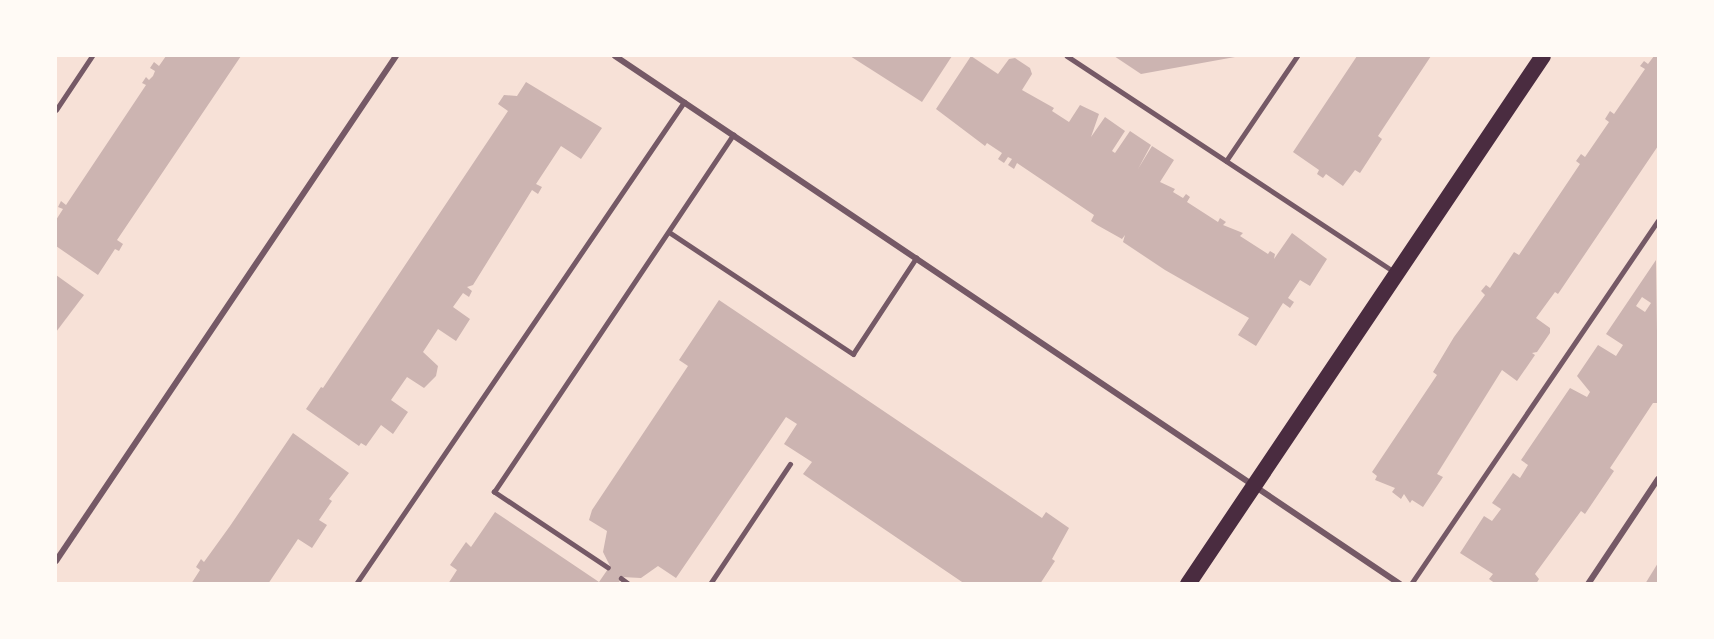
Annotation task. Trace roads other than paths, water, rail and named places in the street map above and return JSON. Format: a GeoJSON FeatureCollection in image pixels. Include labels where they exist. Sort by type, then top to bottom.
{"type":"FeatureCollection","features":[{"type":"Feature","properties":{"kind":"highway"},"geometry":{"type":"LineString","coordinates":[[1188,584],[1543,56]]}},
{"type":"Feature","properties":{"kind":"street"},"geometry":{"type":"LineString","coordinates":[[56,561],[396,56]]}},
{"type":"Feature","properties":{"kind":"street"},"geometry":{"type":"LineString","coordinates":[[615,56],[1400,584]]}},
{"type":"Feature","properties":{"kind":"street"},"geometry":{"type":"LineString","coordinates":[[1588,584],[1659,479]]}},
{"type":"Feature","properties":{"kind":"lane"},"geometry":{"type":"LineString","coordinates":[[56,110],[92,56]]}},
{"type":"Feature","properties":{"kind":"lane"},"geometry":{"type":"LineString","coordinates":[[1067,56],[1397,274]]}},
{"type":"Feature","properties":{"kind":"lane"},"geometry":{"type":"LineString","coordinates":[[1226,161],[1297,56]]}},
{"type":"Feature","properties":{"kind":"lane"},"geometry":{"type":"LineString","coordinates":[[356,584],[684,102]]}},
{"type":"Feature","properties":{"kind":"lane"},"geometry":{"type":"LineString","coordinates":[[608,568],[494,492],[733,135]]}},
{"type":"Feature","properties":{"kind":"lane"},"geometry":{"type":"LineString","coordinates":[[1411,584],[1659,221]]}},
{"type":"Feature","properties":{"kind":"lane"},"geometry":{"type":"LineString","coordinates":[[669,232],[853,354],[916,258]]}},
{"type":"Feature","properties":{"kind":"lane"},"geometry":{"type":"LineString","coordinates":[[710,584],[790,464]]}},
{"type":"Feature","properties":{"kind":"lane"},"geometry":{"type":"LineString","coordinates":[[621,578],[629,584]]}}]}
